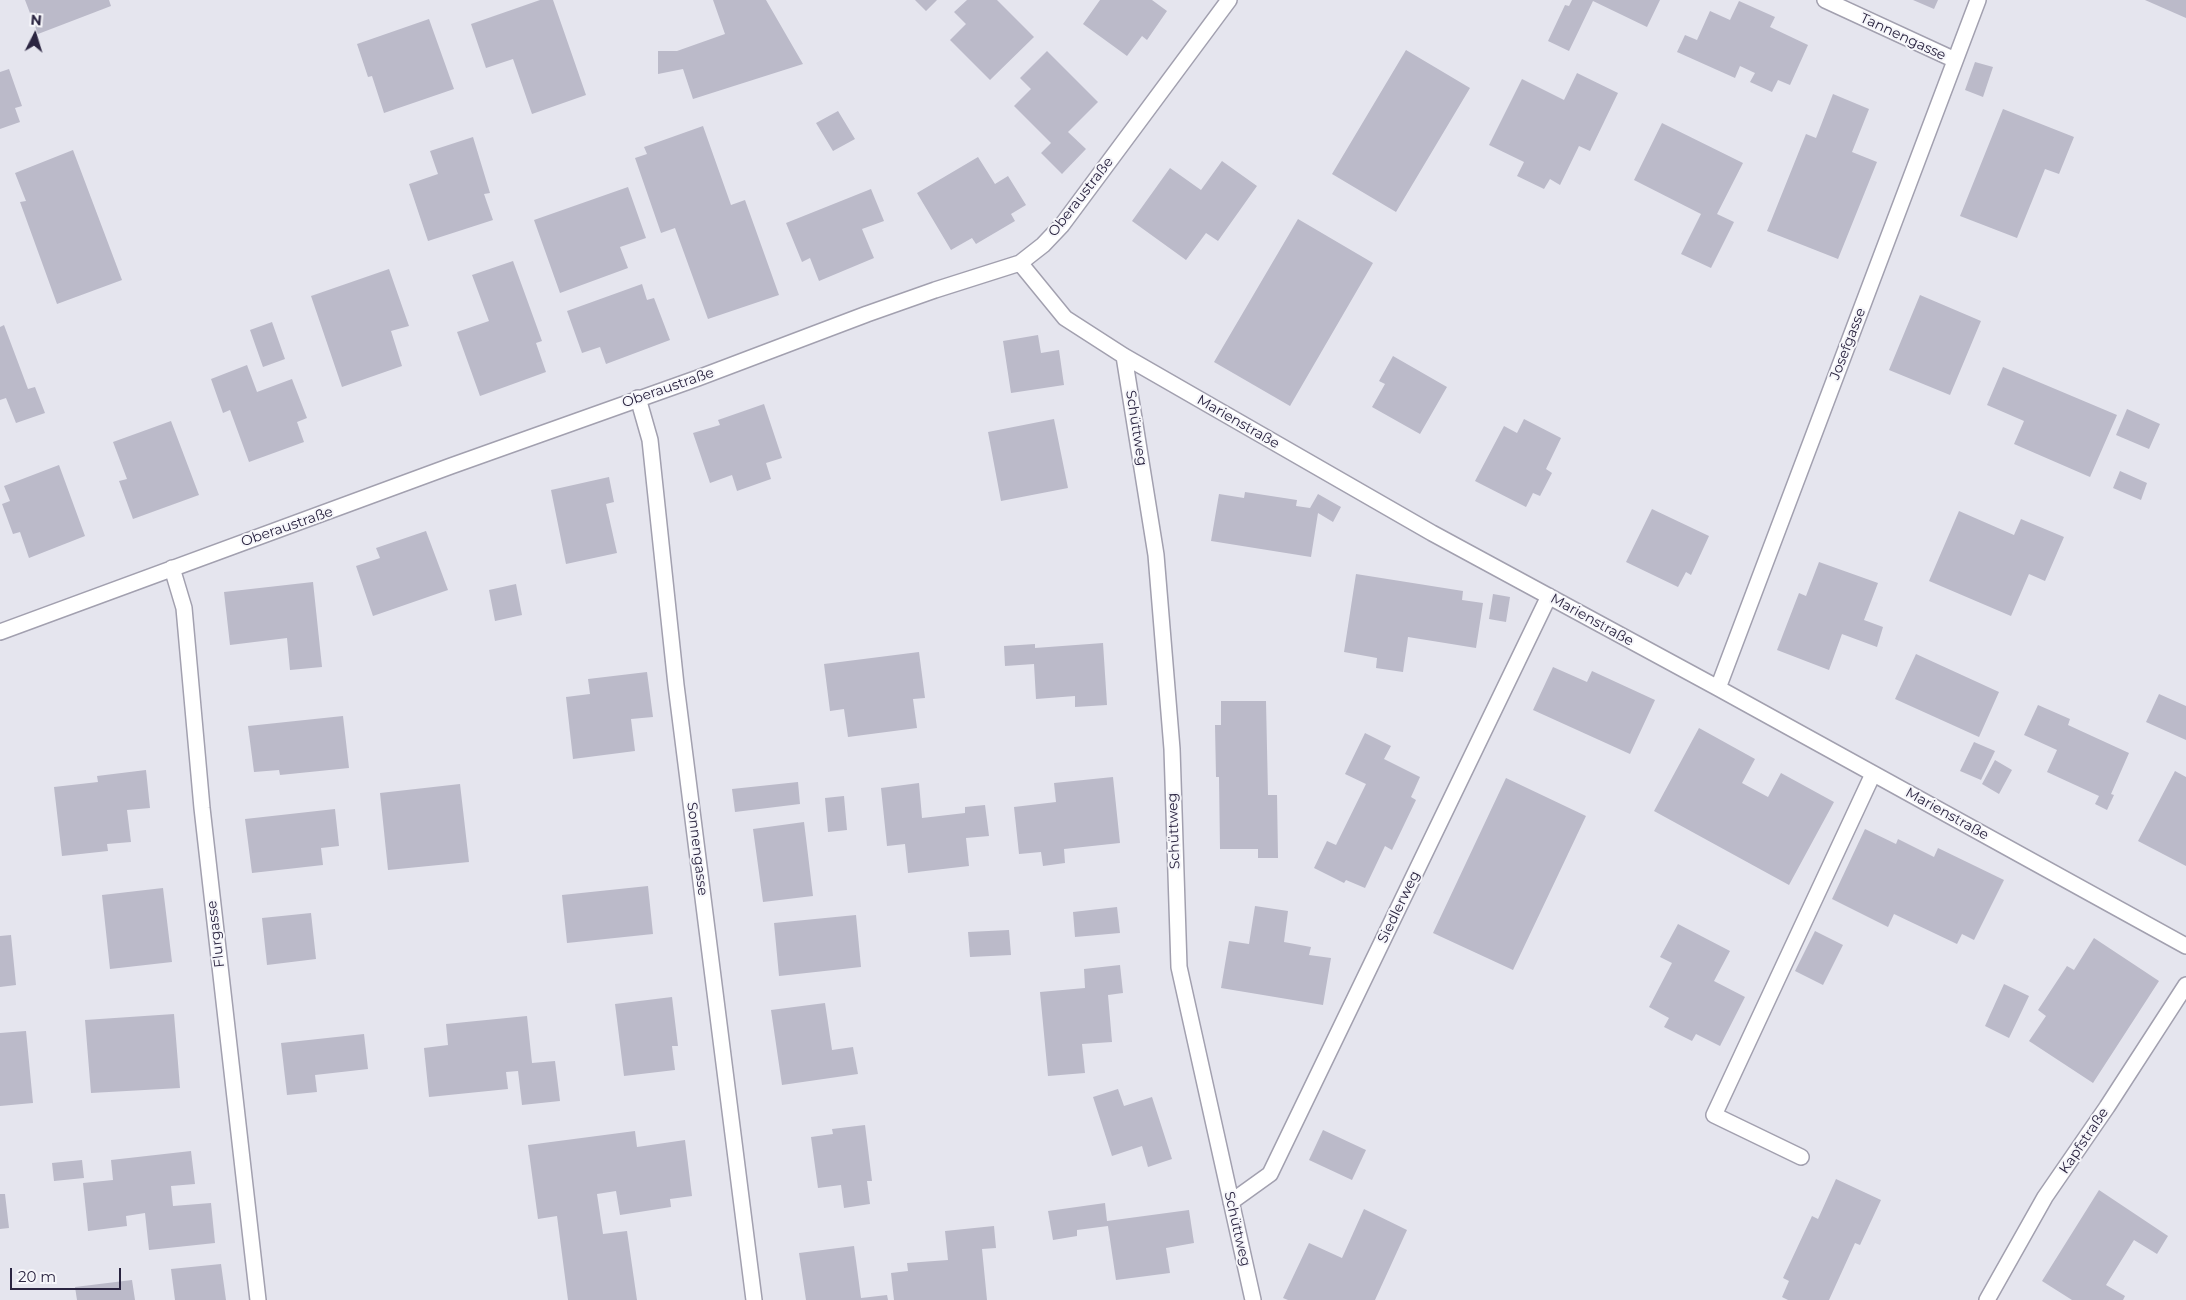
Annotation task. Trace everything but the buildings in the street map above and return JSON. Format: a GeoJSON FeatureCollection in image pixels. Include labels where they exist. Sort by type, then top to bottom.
{"type":"FeatureCollection","features":[{"type":"Feature","properties":{"kind":"street","name":"Oberaustraße"},"geometry":{"type":"LineString","coordinates":[[0,632],[935,290],[1020,263],[1043,245],[1062,225],[1229,0]]}},
{"type":"Feature","properties":{"kind":"street","name":"Tannengasse"},"geometry":{"type":"LineString","coordinates":[[1825,0],[1955,60]]}},
{"type":"Feature","properties":{"kind":"street","name":"Josefgasse"},"geometry":{"type":"LineString","coordinates":[[1718,688],[1978,0]]}},
{"type":"Feature","properties":{"kind":"street","name":"Marienstraße"},"geometry":{"type":"LineString","coordinates":[[1020,263],[1065,318],[1124,356],[1432,533],[2186,946]]}},
{"type":"Feature","properties":{"kind":"street","name":"Schüttweg"},"geometry":{"type":"LineString","coordinates":[[1124,356],[1156,555],[1172,749],[1178,967],[1253,1300]]}},
{"type":"Feature","properties":{"kind":"street","name":"Sonnengasse"},"geometry":{"type":"LineString","coordinates":[[638,398],[650,440],[676,685],[754,1300]]}},
{"type":"Feature","properties":{"kind":"street","name":"Flurgasse"},"geometry":{"type":"LineString","coordinates":[[172,568],[184,608],[204,826],[258,1300]]}},
{"type":"Feature","properties":{"kind":"street","name":"Siedlerweg"},"geometry":{"type":"LineString","coordinates":[[1231,1202],[1270,1174],[1548,596]]}},
{"type":"Feature","properties":{"kind":"street"},"geometry":{"type":"LineString","coordinates":[[1801,1157],[1714,1115],[1874,774]]}},
{"type":"Feature","properties":{"kind":"street","name":"Kapfstraße"},"geometry":{"type":"LineString","coordinates":[[1987,1300],[2045,1198],[2186,985]]}}]}
